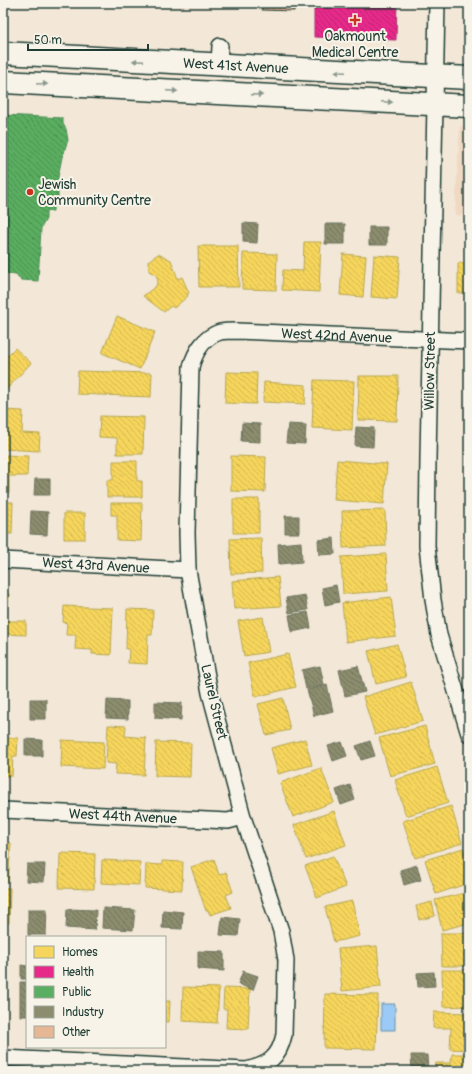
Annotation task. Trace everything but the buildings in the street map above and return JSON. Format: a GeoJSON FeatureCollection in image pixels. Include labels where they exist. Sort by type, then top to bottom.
{"type":"FeatureCollection","features":[{"type":"Feature","properties":{"kind":"main road","name":"West 41st Avenue"},"geometry":{"type":"LineString","coordinates":[[3,53],[219,56],[469,78]]}},
{"type":"Feature","properties":{"kind":"main road"},"geometry":{"type":"LineString","coordinates":[[218,93],[219,56]]}},
{"type":"Feature","properties":{"kind":"main road","name":"West 41st Avenue"},"geometry":{"type":"LineString","coordinates":[[3,82],[469,106]]}},
{"type":"Feature","properties":{"kind":"street","name":"Willow Street"},"geometry":{"type":"LineString","coordinates":[[437,3],[427,546],[433,600],[439,635],[469,734]]}},
{"type":"Feature","properties":{"kind":"street","name":"West 42nd Avenue"},"geometry":{"type":"LineString","coordinates":[[206,340],[220,332],[236,331],[469,341]]}},
{"type":"Feature","properties":{"kind":"street","name":"Laurel Street"},"geometry":{"type":"LineString","coordinates":[[3,1058],[246,1070],[262,1066],[274,1058],[282,1046],[284,1035],[286,960],[281,931],[243,817],[210,693],[188,570],[187,533],[191,367],[193,358],[206,340]]}},
{"type":"Feature","properties":{"kind":"street","name":"West 43rd Avenue"},"geometry":{"type":"LineString","coordinates":[[3,560],[188,570]]}},
{"type":"Feature","properties":{"kind":"street","name":"West 44th Avenue"},"geometry":{"type":"LineString","coordinates":[[3,810],[228,821],[243,817]]}},
{"type":"Feature","properties":{"kind":"shaded area"},"geometry":{"type":"Polygon","coordinates":[[[460,126],[469,127],[469,216],[455,215],[460,126]]]}},
{"type":"Feature","properties":{"kind":"water"},"geometry":{"type":"Polygon","coordinates":[[[381,1004],[395,1004],[395,1030],[381,1030],[381,1004]]]}},
{"type":"Feature","properties":{"kind":"place","name":"Oakmount Medical Centre"},"geometry":{"type":"Point","coordinates":[355,20]}},
{"type":"Feature","properties":{"kind":"place","name":"Jewish Community Centre"},"geometry":{"type":"Point","coordinates":[30,192]}}]}
